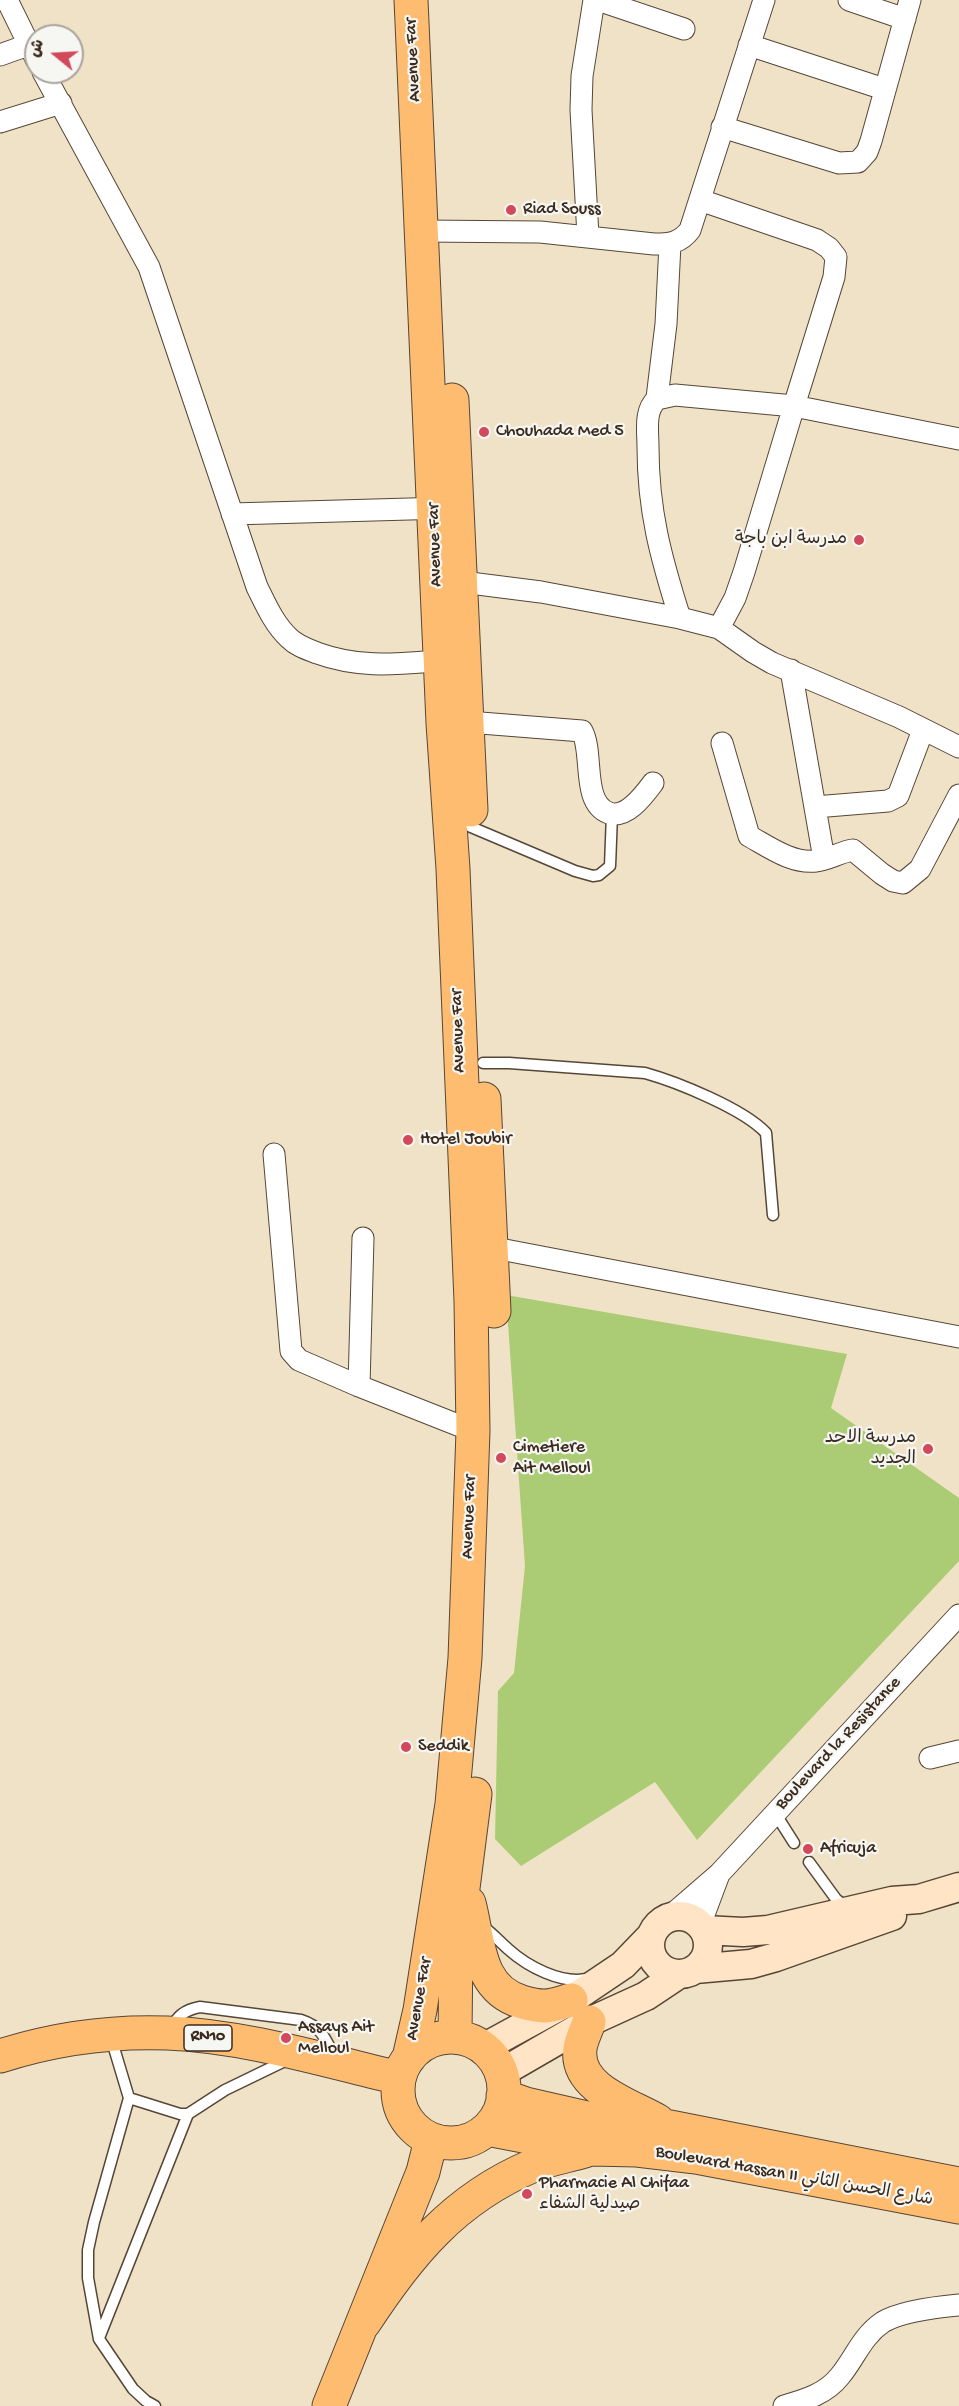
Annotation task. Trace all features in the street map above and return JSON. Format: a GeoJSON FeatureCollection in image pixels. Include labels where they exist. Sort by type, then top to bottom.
{"type":"FeatureCollection","features":[{"type":"Feature","properties":{"kind":"main road","name":"Avenue Far"},"geometry":{"type":"LineString","coordinates":[[411,0],[433,231]]}},
{"type":"Feature","properties":{"kind":"main road","name":"Avenue Far"},"geometry":{"type":"LineString","coordinates":[[433,0],[433,231],[452,660],[453,869],[480,1245],[494,1300],[490,1414],[489,1614],[482,1734],[456,1943],[486,2064]]}},
{"type":"Feature","properties":{"kind":"main road","name":"Avenue Far"},"geometry":{"type":"LineString","coordinates":[[404,2068],[420,2010],[452,1804],[465,1658],[473,1431],[471,1301],[480,1245],[483,1063],[468,722],[452,660],[462,582],[446,508]]}},
{"type":"Feature","properties":{"kind":"main road"},"geometry":{"type":"LineString","coordinates":[[465,1883],[488,1978],[506,1997],[580,2011]]}},
{"type":"Feature","properties":{"kind":"main road"},"geometry":{"type":"LineString","coordinates":[[670,2127],[600,2090],[586,2078],[580,2063],[580,2011],[608,1974],[623,1965],[659,1928],[686,1917],[702,1928],[743,1932],[768,1930],[892,1901],[919,1899],[959,1887]]}},
{"type":"Feature","properties":{"kind":"main road"},"geometry":{"type":"LineString","coordinates":[[659,1928],[650,1945],[656,1962],[670,1973],[687,1972],[751,1964],[776,1957],[894,1915],[919,1899]]}},
{"type":"Feature","properties":{"kind":"main road"},"geometry":{"type":"LineString","coordinates":[[486,2064],[580,2011],[646,1996],[687,1972],[706,1954],[707,1945],[702,1928]]}},
{"type":"Feature","properties":{"kind":"main road","name":"RN10"},"geometry":{"type":"LineString","coordinates":[[7,2054],[110,2035],[167,2033],[215,2038],[337,2063],[404,2068]]}},
{"type":"Feature","properties":{"kind":"main road"},"geometry":{"type":"LineString","coordinates":[[429,2042],[486,2064],[499,2111],[487,2128],[473,2138],[457,2143],[431,2140],[412,2126],[402,2112],[398,2095],[404,2068],[429,2042]]}},
{"type":"Feature","properties":{"kind":"main road","name":"Boulevard Hassan II شارع الحسن الثاني"},"geometry":{"type":"LineString","coordinates":[[486,2064],[526,2104],[596,2120],[670,2127],[959,2184]]}},
{"type":"Feature","properties":{"kind":"main road","name":"Boulevard Hassan II شارع الحسن الثاني"},"geometry":{"type":"LineString","coordinates":[[487,2128],[591,2149],[637,2150],[696,2157],[959,2207]]}},
{"type":"Feature","properties":{"kind":"main road"},"geometry":{"type":"LineString","coordinates":[[329,2406],[423,2172],[431,2140]]}},
{"type":"Feature","properties":{"kind":"main road"},"geometry":{"type":"LineString","coordinates":[[364,2323],[394,2276],[419,2246],[470,2201],[533,2166],[591,2149]]}},
{"type":"Feature","properties":{"kind":"street"},"geometry":{"type":"LineString","coordinates":[[7,0],[24,35]]}},
{"type":"Feature","properties":{"kind":"street"},"geometry":{"type":"LineString","coordinates":[[588,236],[581,110],[582,76],[596,0],[684,29]]}},
{"type":"Feature","properties":{"kind":"street"},"geometry":{"type":"LineString","coordinates":[[433,231],[540,232],[670,244],[684,238],[690,230],[764,0]]}},
{"type":"Feature","properties":{"kind":"street"},"geometry":{"type":"LineString","coordinates":[[722,127],[839,163],[858,162],[867,152],[871,141],[907,9],[849,0]]}},
{"type":"Feature","properties":{"kind":"street"},"geometry":{"type":"LineString","coordinates":[[749,45],[884,89]]}},
{"type":"Feature","properties":{"kind":"street"},"geometry":{"type":"LineString","coordinates":[[0,55],[24,53]]}},
{"type":"Feature","properties":{"kind":"street"},"geometry":{"type":"LineString","coordinates":[[50,84],[149,267],[257,587],[271,615],[290,640],[303,648],[345,662],[392,666],[452,660]]}},
{"type":"Feature","properties":{"kind":"street"},"geometry":{"type":"LineString","coordinates":[[0,122],[61,103]]}},
{"type":"Feature","properties":{"kind":"street"},"geometry":{"type":"LineString","coordinates":[[700,200],[817,240],[829,248],[836,257],[834,277],[744,572],[735,598],[719,628]]}},
{"type":"Feature","properties":{"kind":"street"},"geometry":{"type":"LineString","coordinates":[[657,398],[666,324],[670,244]]}},
{"type":"Feature","properties":{"kind":"street"},"geometry":{"type":"LineString","coordinates":[[680,618],[652,516],[648,483],[647,419],[652,403],[657,398],[675,395],[794,406],[959,439]]}},
{"type":"Feature","properties":{"kind":"street"},"geometry":{"type":"LineString","coordinates":[[232,514],[446,508]]}},
{"type":"Feature","properties":{"kind":"street"},"geometry":{"type":"LineString","coordinates":[[462,582],[541,592],[680,618],[719,628],[753,652],[831,690],[899,717],[959,747]]}},
{"type":"Feature","properties":{"kind":"street"},"geometry":{"type":"LineString","coordinates":[[791,670],[824,859]]}},
{"type":"Feature","properties":{"kind":"street"},"geometry":{"type":"LineString","coordinates":[[468,722],[582,731],[588,742],[588,763],[593,800],[604,811],[612,814],[621,812],[640,800],[653,783]]}},
{"type":"Feature","properties":{"kind":"street"},"geometry":{"type":"LineString","coordinates":[[815,807],[888,801],[898,796],[923,730]]}},
{"type":"Feature","properties":{"kind":"street"},"geometry":{"type":"LineString","coordinates":[[722,743],[749,837],[791,858],[818,862],[841,852],[853,850],[893,881],[903,883],[920,869],[959,795]]}},
{"type":"Feature","properties":{"kind":"street"},"geometry":{"type":"LineString","coordinates":[[274,1154],[291,1351],[299,1360],[473,1431]]}},
{"type":"Feature","properties":{"kind":"street"},"geometry":{"type":"LineString","coordinates":[[359,1386],[363,1238]]}},
{"type":"Feature","properties":{"kind":"street"},"geometry":{"type":"LineString","coordinates":[[480,1245],[959,1337]]}},
{"type":"Feature","properties":{"kind":"street","name":"Boulevard la Resistance"},"geometry":{"type":"LineString","coordinates":[[659,1928],[719,1874],[775,1813],[952,1638],[959,1615]]}},
{"type":"Feature","properties":{"kind":"street"},"geometry":{"type":"LineString","coordinates":[[930,1758],[959,1751]]}},
{"type":"Feature","properties":{"kind":"street","name":"Boulevard la Resistance"},"geometry":{"type":"LineString","coordinates":[[702,1928],[719,1874]]}},
{"type":"Feature","properties":{"kind":"street"},"geometry":{"type":"LineString","coordinates":[[784,2406],[810,2398],[829,2397],[868,2334],[883,2322],[898,2315],[959,2305]]}},
{"type":"Feature","properties":{"kind":"lane"},"geometry":{"type":"LineString","coordinates":[[471,827],[574,871],[593,876],[605,872],[610,866],[612,814]]}},
{"type":"Feature","properties":{"kind":"lane"},"geometry":{"type":"LineString","coordinates":[[483,1063],[645,1073],[664,1078],[758,1124],[766,1133],[773,1215]]}},
{"type":"Feature","properties":{"kind":"lane"},"geometry":{"type":"LineString","coordinates":[[775,1813],[794,1843]]}},
{"type":"Feature","properties":{"kind":"lane"},"geometry":{"type":"LineString","coordinates":[[809,1862],[836,1899],[852,1910]]}},
{"type":"Feature","properties":{"kind":"lane"},"geometry":{"type":"LineString","coordinates":[[474,1920],[494,1933],[509,1950],[531,1965],[562,1978],[578,1980],[608,1974]]}},
{"type":"Feature","properties":{"kind":"lane"},"geometry":{"type":"LineString","coordinates":[[167,2033],[179,2015],[188,2009],[200,2007],[301,2020],[311,2023],[324,2034],[337,2063]]}},
{"type":"Feature","properties":{"kind":"lane"},"geometry":{"type":"LineString","coordinates":[[110,2035],[129,2098],[88,2250],[88,2278],[99,2339],[133,2390],[155,2406]]}},
{"type":"Feature","properties":{"kind":"lane"},"geometry":{"type":"LineString","coordinates":[[129,2098],[180,2114],[188,2114],[225,2090],[298,2054]]}},
{"type":"Feature","properties":{"kind":"lane"},"geometry":{"type":"LineString","coordinates":[[99,2339],[188,2114]]}},
{"type":"Feature","properties":{"kind":"green space"},"geometry":{"type":"Polygon","coordinates":[[[506,1295],[847,1354],[831,1408],[959,1498],[959,1561],[697,1840],[655,1782],[521,1866],[495,1839],[498,1691],[514,1673],[525,1566],[506,1295]]]}},
{"type":"Feature","properties":{"kind":"place","name":"Riad Souss"},"geometry":{"type":"Point","coordinates":[511,210]}},
{"type":"Feature","properties":{"kind":"place","name":"Chouhada Med 5"},"geometry":{"type":"Point","coordinates":[484,432]}},
{"type":"Feature","properties":{"kind":"place","name":"مدرسة ابن باجة"},"geometry":{"type":"Point","coordinates":[859,540]}},
{"type":"Feature","properties":{"kind":"place","name":"Hotel Joubir"},"geometry":{"type":"Point","coordinates":[408,1140]}},
{"type":"Feature","properties":{"kind":"place","name":"مدرسة الاحد الجديد"},"geometry":{"type":"Point","coordinates":[928,1449]}},
{"type":"Feature","properties":{"kind":"place","name":"Cimetiere Ait Melloul"},"geometry":{"type":"Point","coordinates":[501,1458]}},
{"type":"Feature","properties":{"kind":"place","name":"Seddik"},"geometry":{"type":"Point","coordinates":[406,1747]}},
{"type":"Feature","properties":{"kind":"place","name":"Africuja"},"geometry":{"type":"Point","coordinates":[808,1849]}},
{"type":"Feature","properties":{"kind":"place","name":"Assays Ait Melloul"},"geometry":{"type":"Point","coordinates":[286,2038]}},
{"type":"Feature","properties":{"kind":"place","name":"Pharmacie Al Chifaa صيدلية الشفاء"},"geometry":{"type":"Point","coordinates":[527,2194]}}]}
